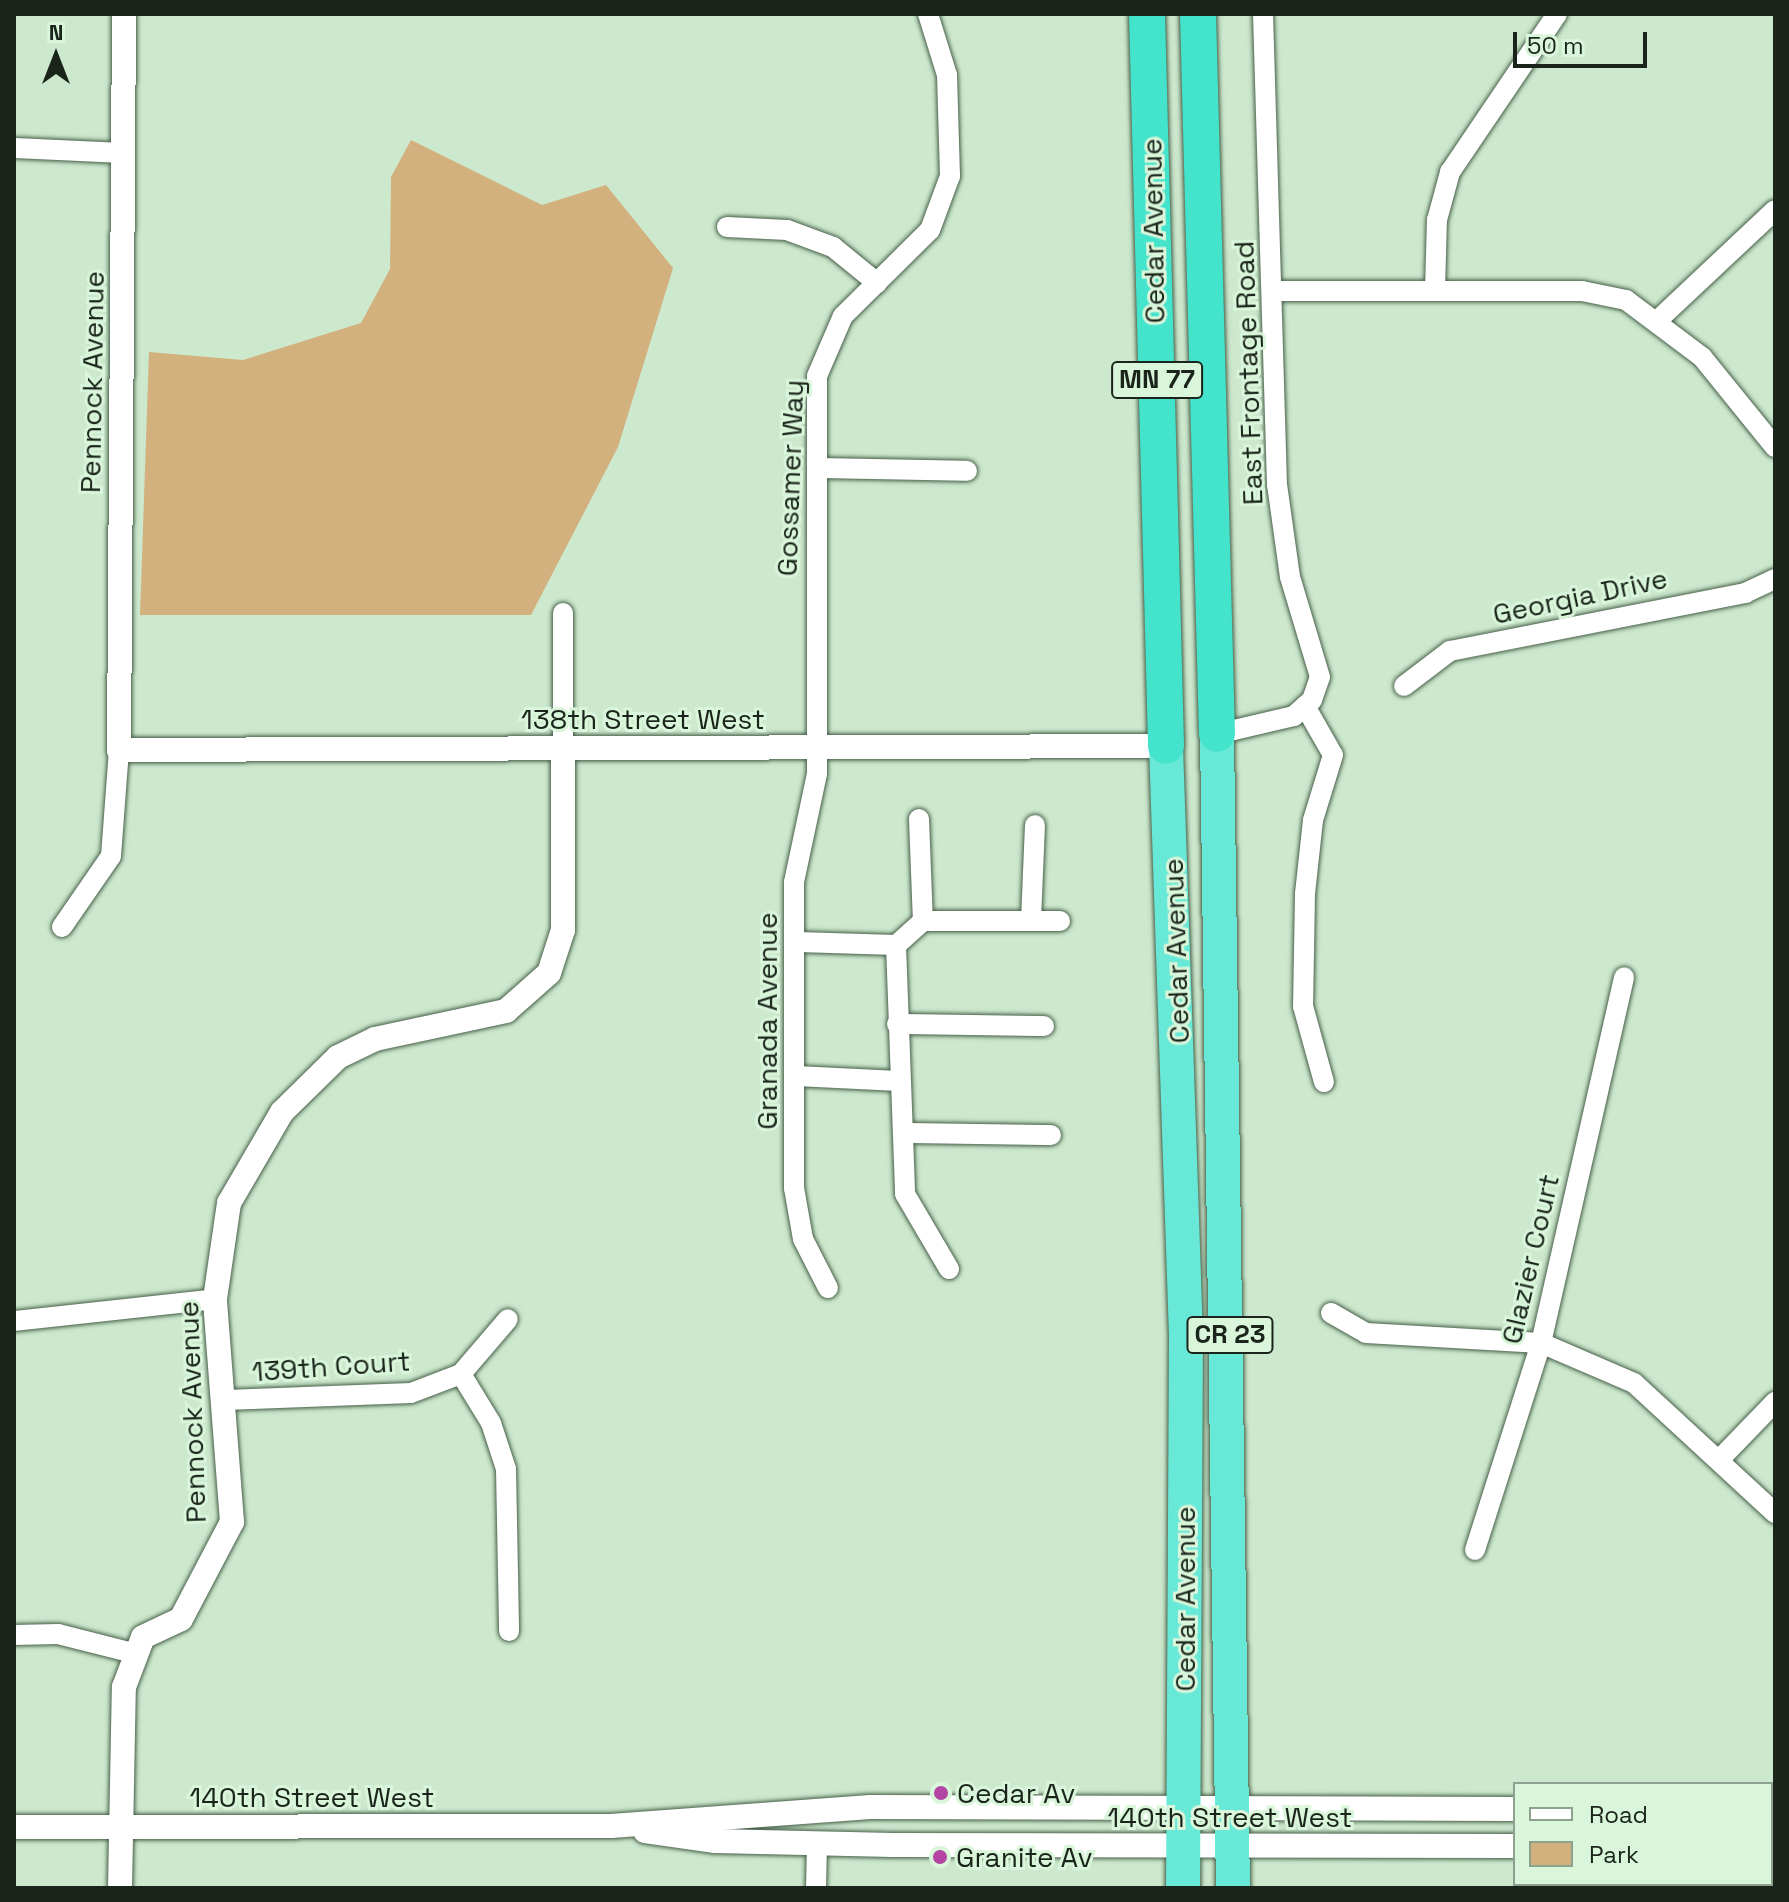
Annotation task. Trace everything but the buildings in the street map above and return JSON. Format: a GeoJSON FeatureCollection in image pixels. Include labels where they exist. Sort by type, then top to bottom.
{"type":"FeatureCollection","features":[{"type":"Feature","properties":{"kind":"highway","name":"Cedar Avenue"},"geometry":{"type":"LineString","coordinates":[[1147,14],[1166,746],[1186,1323],[1183,1888]]}},
{"type":"Feature","properties":{"kind":"highway","name":"Cedar Avenue"},"geometry":{"type":"LineString","coordinates":[[1198,14],[1217,734],[1233,1888]]}},
{"type":"Feature","properties":{"kind":"street","name":"Pennock Avenue"},"geometry":{"type":"LineString","coordinates":[[119,750],[124,14]]}},
{"type":"Feature","properties":{"kind":"street","name":"Gossamer Way"},"geometry":{"type":"LineString","coordinates":[[813,750],[817,376],[843,316],[930,230],[950,176],[947,75],[928,14]]}},
{"type":"Feature","properties":{"kind":"street","name":"East Frontage Road"},"geometry":{"type":"LineString","coordinates":[[1263,14],[1277,485],[1290,577],[1320,677],[1300,711]]}},
{"type":"Feature","properties":{"kind":"street"},"geometry":{"type":"LineString","coordinates":[[1435,290],[1437,220],[1450,172],[1557,14]]}},
{"type":"Feature","properties":{"kind":"street"},"geometry":{"type":"LineString","coordinates":[[14,148],[124,153]]}},
{"type":"Feature","properties":{"kind":"street"},"geometry":{"type":"LineString","coordinates":[[1659,319],[1775,210]]}},
{"type":"Feature","properties":{"kind":"street"},"geometry":{"type":"LineString","coordinates":[[727,227],[787,230],[833,247],[877,283]]}},
{"type":"Feature","properties":{"kind":"street"},"geometry":{"type":"LineString","coordinates":[[1273,291],[1582,291],[1626,300],[1659,319],[1702,357],[1775,447]]}},
{"type":"Feature","properties":{"kind":"street"},"geometry":{"type":"LineString","coordinates":[[817,468],[967,471]]}},
{"type":"Feature","properties":{"kind":"street","name":"Georgia Drive"},"geometry":{"type":"LineString","coordinates":[[1404,686],[1450,651],[1745,593],[1775,579]]}},
{"type":"Feature","properties":{"kind":"street"},"geometry":{"type":"LineString","coordinates":[[563,613],[563,749]]}},
{"type":"Feature","properties":{"kind":"street"},"geometry":{"type":"LineString","coordinates":[[1217,734],[1300,711],[1333,755],[1313,820],[1305,894],[1303,1006],[1324,1082]]}},
{"type":"Feature","properties":{"kind":"street","name":"138th Street West"},"geometry":{"type":"LineString","coordinates":[[119,750],[813,750],[1166,746]]}},
{"type":"Feature","properties":{"kind":"street","name":"Pennock Avenue"},"geometry":{"type":"LineString","coordinates":[[120,1888],[124,1687],[143,1637],[181,1619],[232,1522],[226,1400],[215,1299],[229,1203],[308,1081],[375,1039],[506,1011],[549,973],[563,930],[563,749]]}},
{"type":"Feature","properties":{"kind":"street"},"geometry":{"type":"LineString","coordinates":[[62,927],[111,856],[119,750]]}},
{"type":"Feature","properties":{"kind":"street","name":"Granada Avenue"},"geometry":{"type":"LineString","coordinates":[[813,750],[814,794],[795,865],[798,942],[795,1206],[828,1288]]}},
{"type":"Feature","properties":{"kind":"street"},"geometry":{"type":"LineString","coordinates":[[919,819],[923,921]]}},
{"type":"Feature","properties":{"kind":"street"},"geometry":{"type":"LineString","coordinates":[[1031,920],[1035,825]]}},
{"type":"Feature","properties":{"kind":"street"},"geometry":{"type":"LineString","coordinates":[[798,942],[896,945],[923,921],[1060,921]]}},
{"type":"Feature","properties":{"kind":"street"},"geometry":{"type":"LineString","coordinates":[[896,945],[905,1194],[949,1269]]}},
{"type":"Feature","properties":{"kind":"street","name":"Glazier Court"},"geometry":{"type":"LineString","coordinates":[[1475,1550],[1541,1343],[1624,977]]}},
{"type":"Feature","properties":{"kind":"street"},"geometry":{"type":"LineString","coordinates":[[897,1024],[1044,1026]]}},
{"type":"Feature","properties":{"kind":"street"},"geometry":{"type":"LineString","coordinates":[[796,1076],[899,1081]]}},
{"type":"Feature","properties":{"kind":"street"},"geometry":{"type":"LineString","coordinates":[[903,1133],[1051,1135]]}},
{"type":"Feature","properties":{"kind":"street"},"geometry":{"type":"LineString","coordinates":[[14,1321],[215,1299]]}},
{"type":"Feature","properties":{"kind":"street"},"geometry":{"type":"LineString","coordinates":[[1331,1313],[1366,1333],[1541,1343],[1634,1383],[1775,1513]]}},
{"type":"Feature","properties":{"kind":"street","name":"139th Court"},"geometry":{"type":"LineString","coordinates":[[226,1400],[411,1393],[461,1374],[508,1319]]}},
{"type":"Feature","properties":{"kind":"street"},"geometry":{"type":"LineString","coordinates":[[461,1374],[491,1423],[506,1469],[509,1631]]}},
{"type":"Feature","properties":{"kind":"street"},"geometry":{"type":"LineString","coordinates":[[1719,1460],[1775,1402]]}},
{"type":"Feature","properties":{"kind":"street"},"geometry":{"type":"LineString","coordinates":[[14,1635],[58,1634],[137,1654]]}},
{"type":"Feature","properties":{"kind":"street","name":"140th Street West"},"geometry":{"type":"LineString","coordinates":[[14,1827],[611,1826],[870,1807],[1513,1809]]}},
{"type":"Feature","properties":{"kind":"street","name":"140th Street West"},"geometry":{"type":"LineString","coordinates":[[611,1826],[715,1841],[817,1844],[1513,1846]]}},
{"type":"Feature","properties":{"kind":"street"},"geometry":{"type":"LineString","coordinates":[[816,1888],[817,1844]]}},
{"type":"Feature","properties":{"kind":"green space"},"geometry":{"type":"Polygon","coordinates":[[[411,140],[542,205],[606,185],[673,268],[618,447],[531,615],[140,615],[149,352],[243,360],[361,323],[390,269],[391,177],[411,140]]]}},
{"type":"Feature","properties":{"kind":"place","name":"Cedar Av"},"geometry":{"type":"Point","coordinates":[941,1793]}},
{"type":"Feature","properties":{"kind":"place","name":"Granite Av"},"geometry":{"type":"Point","coordinates":[940,1857]}}]}
